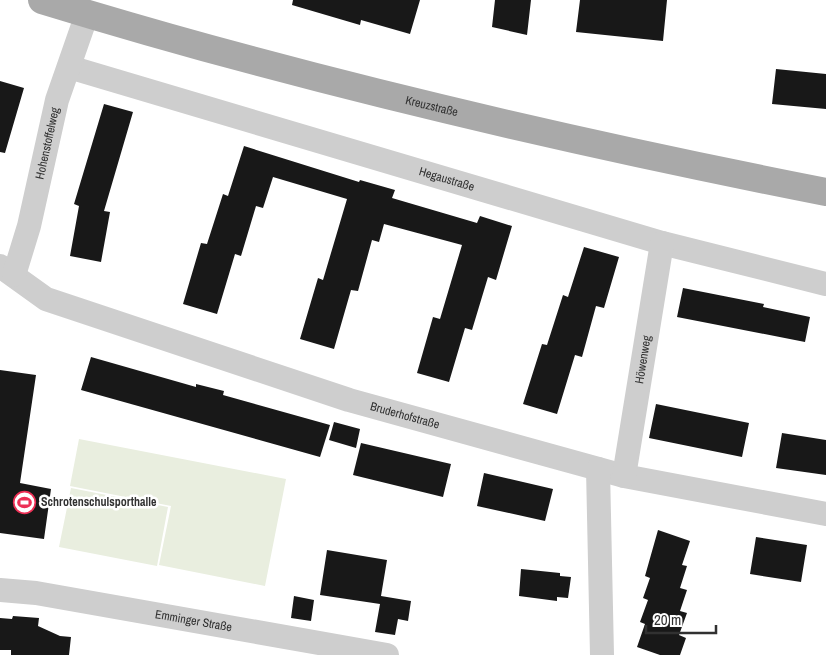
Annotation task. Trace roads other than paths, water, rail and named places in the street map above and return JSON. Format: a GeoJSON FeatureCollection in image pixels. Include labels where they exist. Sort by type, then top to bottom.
{"type":"FeatureCollection","features":[{"type":"Feature","properties":{"kind":"main road","name":"Kreuzstraße"},"geometry":{"type":"LineString","coordinates":[[42,0],[265,64],[417,104],[661,160],[826,192]]}},
{"type":"Feature","properties":{"kind":"street","name":"Hohenstoffelweg"},"geometry":{"type":"LineString","coordinates":[[7,270],[29,226],[57,100],[87,14]]}},
{"type":"Feature","properties":{"kind":"street","name":"Hegaustraße"},"geometry":{"type":"LineString","coordinates":[[69,67],[662,243],[826,284]]}},
{"type":"Feature","properties":{"kind":"street","name":"Höwenweg"},"geometry":{"type":"LineString","coordinates":[[624,476],[662,243]]}},
{"type":"Feature","properties":{"kind":"street","name":"Bruderhofstraße"},"geometry":{"type":"LineString","coordinates":[[7,270],[46,300],[349,400],[624,476],[826,514]]}},
{"type":"Feature","properties":{"kind":"street"},"geometry":{"type":"LineString","coordinates":[[598,469],[602,655]]}},
{"type":"Feature","properties":{"kind":"street","name":"Emminger Straße"},"geometry":{"type":"LineString","coordinates":[[0,590],[46,594],[387,655]]}},
{"type":"Feature","properties":{"kind":"place","name":"Schrotenschulsporthalle"},"geometry":{"type":"Point","coordinates":[25,502]}}]}
